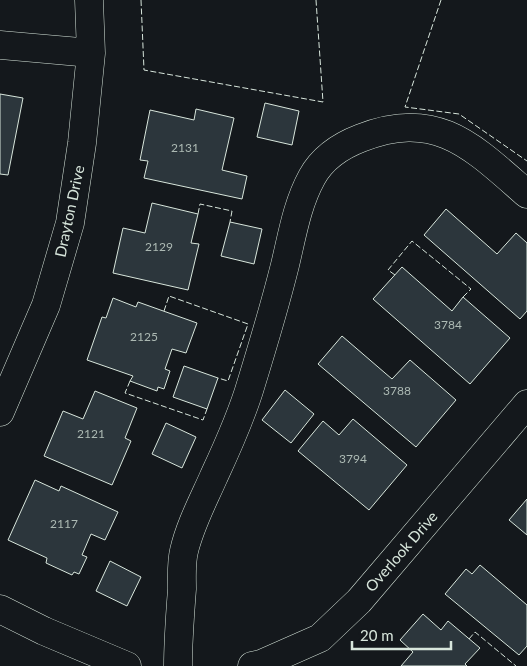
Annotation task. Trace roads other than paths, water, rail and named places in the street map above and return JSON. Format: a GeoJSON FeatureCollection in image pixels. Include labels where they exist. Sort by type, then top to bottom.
{"type":"FeatureCollection","features":[{"type":"Feature","properties":{"kind":"street","name":"Drayton Drive"},"geometry":{"type":"LineString","coordinates":[[0,412],[46,305],[70,223],[82,143],[91,53],[89,0]]}},
{"type":"Feature","properties":{"kind":"street"},"geometry":{"type":"LineString","coordinates":[[0,45],[91,53]]}},
{"type":"Feature","properties":{"kind":"street"},"geometry":{"type":"LineString","coordinates":[[178,666],[184,553],[194,519],[246,401],[276,301],[298,214],[312,177],[321,164],[344,144],[382,130],[403,127],[437,130],[480,153],[527,194]]}},
{"type":"Feature","properties":{"kind":"street","name":"Overlook Drive"},"geometry":{"type":"LineString","coordinates":[[252,666],[262,664],[320,638],[358,601],[527,404]]}},
{"type":"Feature","properties":{"kind":"street"},"geometry":{"type":"LineString","coordinates":[[0,609],[44,631],[127,666]]}}]}
